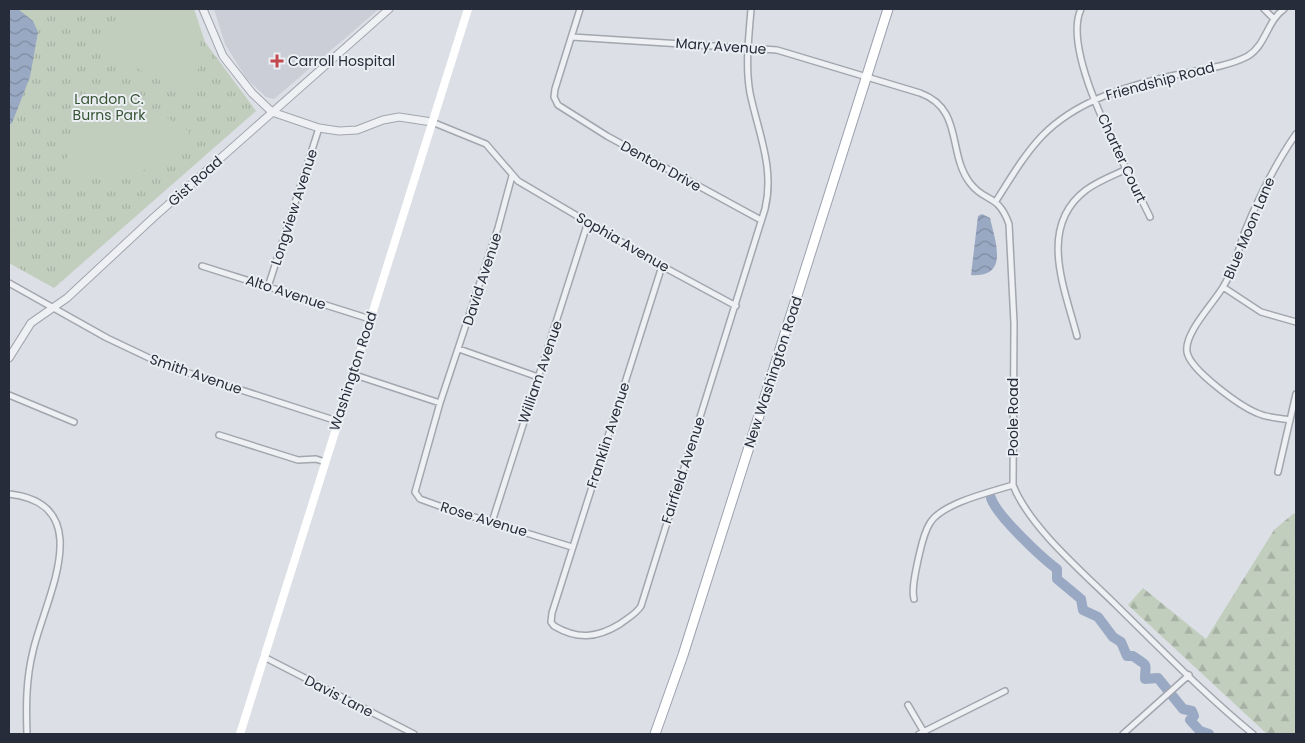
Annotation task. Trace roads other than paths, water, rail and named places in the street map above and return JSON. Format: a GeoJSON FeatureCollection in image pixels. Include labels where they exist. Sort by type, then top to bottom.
{"type":"FeatureCollection","features":[{"type":"Feature","properties":{"kind":"main road","name":"Washington Road"},"geometry":{"type":"LineString","coordinates":[[240,734],[468,9]]}},
{"type":"Feature","properties":{"kind":"main road","name":"New Washington Road"},"geometry":{"type":"LineString","coordinates":[[655,734],[683,654],[888,9]]}},
{"type":"Feature","properties":{"kind":"street"},"geometry":{"type":"LineString","coordinates":[[203,9],[223,56],[252,94],[272,112],[319,128],[351,131],[383,120],[399,118],[432,122],[486,144],[512,176]]}},
{"type":"Feature","properties":{"kind":"street","name":"Gist Road"},"geometry":{"type":"LineString","coordinates":[[9,358],[30,323],[67,298],[153,218],[389,9]]}},
{"type":"Feature","properties":{"kind":"street"},"geometry":{"type":"LineString","coordinates":[[572,37],[580,9]]}},
{"type":"Feature","properties":{"kind":"street","name":"Fairfield Avenue"},"geometry":{"type":"LineString","coordinates":[[554,605],[551,619],[554,626],[561,630],[586,637],[611,629],[633,615],[641,606],[768,199],[769,177],[750,92],[748,47],[751,9]]}},
{"type":"Feature","properties":{"kind":"street","name":"Charter Court"},"geometry":{"type":"LineString","coordinates":[[1081,9],[1077,25],[1077,46],[1081,63],[1095,100],[1150,217]]}},
{"type":"Feature","properties":{"kind":"street"},"geometry":{"type":"LineString","coordinates":[[1264,9],[1273,18]]}},
{"type":"Feature","properties":{"kind":"street","name":"Friendship Road"},"geometry":{"type":"LineString","coordinates":[[996,201],[1022,161],[1042,137],[1061,119],[1095,100],[1133,86],[1247,56],[1262,41],[1273,18],[1284,9]]}},
{"type":"Feature","properties":{"kind":"street","name":"Mary Avenue"},"geometry":{"type":"LineString","coordinates":[[572,37],[748,47],[789,52],[867,76]]}},
{"type":"Feature","properties":{"kind":"street","name":"Denton Drive"},"geometry":{"type":"LineString","coordinates":[[572,37],[555,89],[556,103],[563,109],[708,192],[761,220]]}},
{"type":"Feature","properties":{"kind":"street"},"geometry":{"type":"LineString","coordinates":[[867,76],[920,93],[937,102],[950,120],[967,179],[976,190],[996,201]]}},
{"type":"Feature","properties":{"kind":"street","name":"Longview Avenue"},"geometry":{"type":"LineString","coordinates":[[268,287],[319,128]]}},
{"type":"Feature","properties":{"kind":"street","name":"Blue Moon Lane"},"geometry":{"type":"LineString","coordinates":[[1290,420],[1258,414],[1247,408],[1204,375],[1188,358],[1187,342],[1223,287],[1234,265],[1254,209],[1282,155],[1296,134]]}},
{"type":"Feature","properties":{"kind":"street"},"geometry":{"type":"LineString","coordinates":[[1077,336],[1058,263],[1057,242],[1061,224],[1070,207],[1082,193],[1127,169]]}},
{"type":"Feature","properties":{"kind":"street","name":"Sophia Avenue"},"geometry":{"type":"LineString","coordinates":[[512,176],[662,266],[736,306]]}},
{"type":"Feature","properties":{"kind":"street","name":"David Avenue"},"geometry":{"type":"LineString","coordinates":[[418,476],[512,176]]}},
{"type":"Feature","properties":{"kind":"street","name":"Poole Road"},"geometry":{"type":"LineString","coordinates":[[996,201],[1007,218],[1011,247],[1014,323],[1013,485],[1021,502],[1036,522],[1082,571],[1253,734]]}},
{"type":"Feature","properties":{"kind":"street","name":"William Avenue"},"geometry":{"type":"LineString","coordinates":[[492,522],[588,222]]}},
{"type":"Feature","properties":{"kind":"street","name":"Alto Avenue"},"geometry":{"type":"LineString","coordinates":[[202,266],[370,319]]}},
{"type":"Feature","properties":{"kind":"street","name":"Franklin Avenue"},"geometry":{"type":"LineString","coordinates":[[554,605],[662,266]]}},
{"type":"Feature","properties":{"kind":"street","name":"Smith Avenue"},"geometry":{"type":"LineString","coordinates":[[9,283],[107,338],[164,365],[337,421]]}},
{"type":"Feature","properties":{"kind":"street"},"geometry":{"type":"LineString","coordinates":[[1223,287],[1261,312],[1296,322]]}},
{"type":"Feature","properties":{"kind":"street"},"geometry":{"type":"LineString","coordinates":[[459,349],[538,377]]}},
{"type":"Feature","properties":{"kind":"street"},"geometry":{"type":"LineString","coordinates":[[352,374],[440,403]]}},
{"type":"Feature","properties":{"kind":"street"},"geometry":{"type":"LineString","coordinates":[[1278,472],[1296,394]]}},
{"type":"Feature","properties":{"kind":"street"},"geometry":{"type":"LineString","coordinates":[[9,395],[74,422]]}},
{"type":"Feature","properties":{"kind":"street"},"geometry":{"type":"LineString","coordinates":[[219,435],[298,460],[316,459],[325,462]]}},
{"type":"Feature","properties":{"kind":"street","name":"Rose Avenue"},"geometry":{"type":"LineString","coordinates":[[418,476],[415,492],[417,497],[572,547]]}},
{"type":"Feature","properties":{"kind":"street"},"geometry":{"type":"LineString","coordinates":[[914,599],[916,571],[924,536],[933,518],[946,508],[1013,485]]}},
{"type":"Feature","properties":{"kind":"street"},"geometry":{"type":"LineString","coordinates":[[9,494],[32,500],[50,513],[57,527],[61,545],[54,589],[36,639],[27,680],[27,734]]}},
{"type":"Feature","properties":{"kind":"street","name":"Davis Lane"},"geometry":{"type":"LineString","coordinates":[[264,657],[414,734]]}},
{"type":"Feature","properties":{"kind":"street"},"geometry":{"type":"LineString","coordinates":[[1122,734],[1189,675]]}},
{"type":"Feature","properties":{"kind":"street"},"geometry":{"type":"LineString","coordinates":[[908,705],[923,733],[1005,691]]}},
{"type":"Feature","properties":{"kind":"water"},"geometry":{"type":"Polygon","coordinates":[[[9,9],[18,9],[33,21],[38,32],[30,77],[12,123],[9,125],[9,9]]]}},
{"type":"Feature","properties":{"kind":"water"},"geometry":{"type":"Polygon","coordinates":[[[982,214],[990,218],[997,256],[991,271],[971,275],[978,216],[982,214]]]}},
{"type":"Feature","properties":{"kind":"waterway"},"geometry":{"type":"LineString","coordinates":[[991,498],[1001,515],[1010,525],[1057,569],[1057,579],[1081,599],[1083,610],[1098,617],[1113,637],[1121,642],[1127,656],[1133,656],[1144,664],[1146,667],[1145,679],[1158,678],[1183,709],[1192,711],[1194,716],[1190,720],[1200,731],[1209,734]]}},
{"type":"Feature","properties":{"kind":"place","name":"Carroll Hospital"},"geometry":{"type":"Point","coordinates":[277,61]}},
{"type":"Feature","properties":{"kind":"park label","name":"Landon C. Burns Park"},"geometry":{"type":"Point","coordinates":[109,108]}}]}
